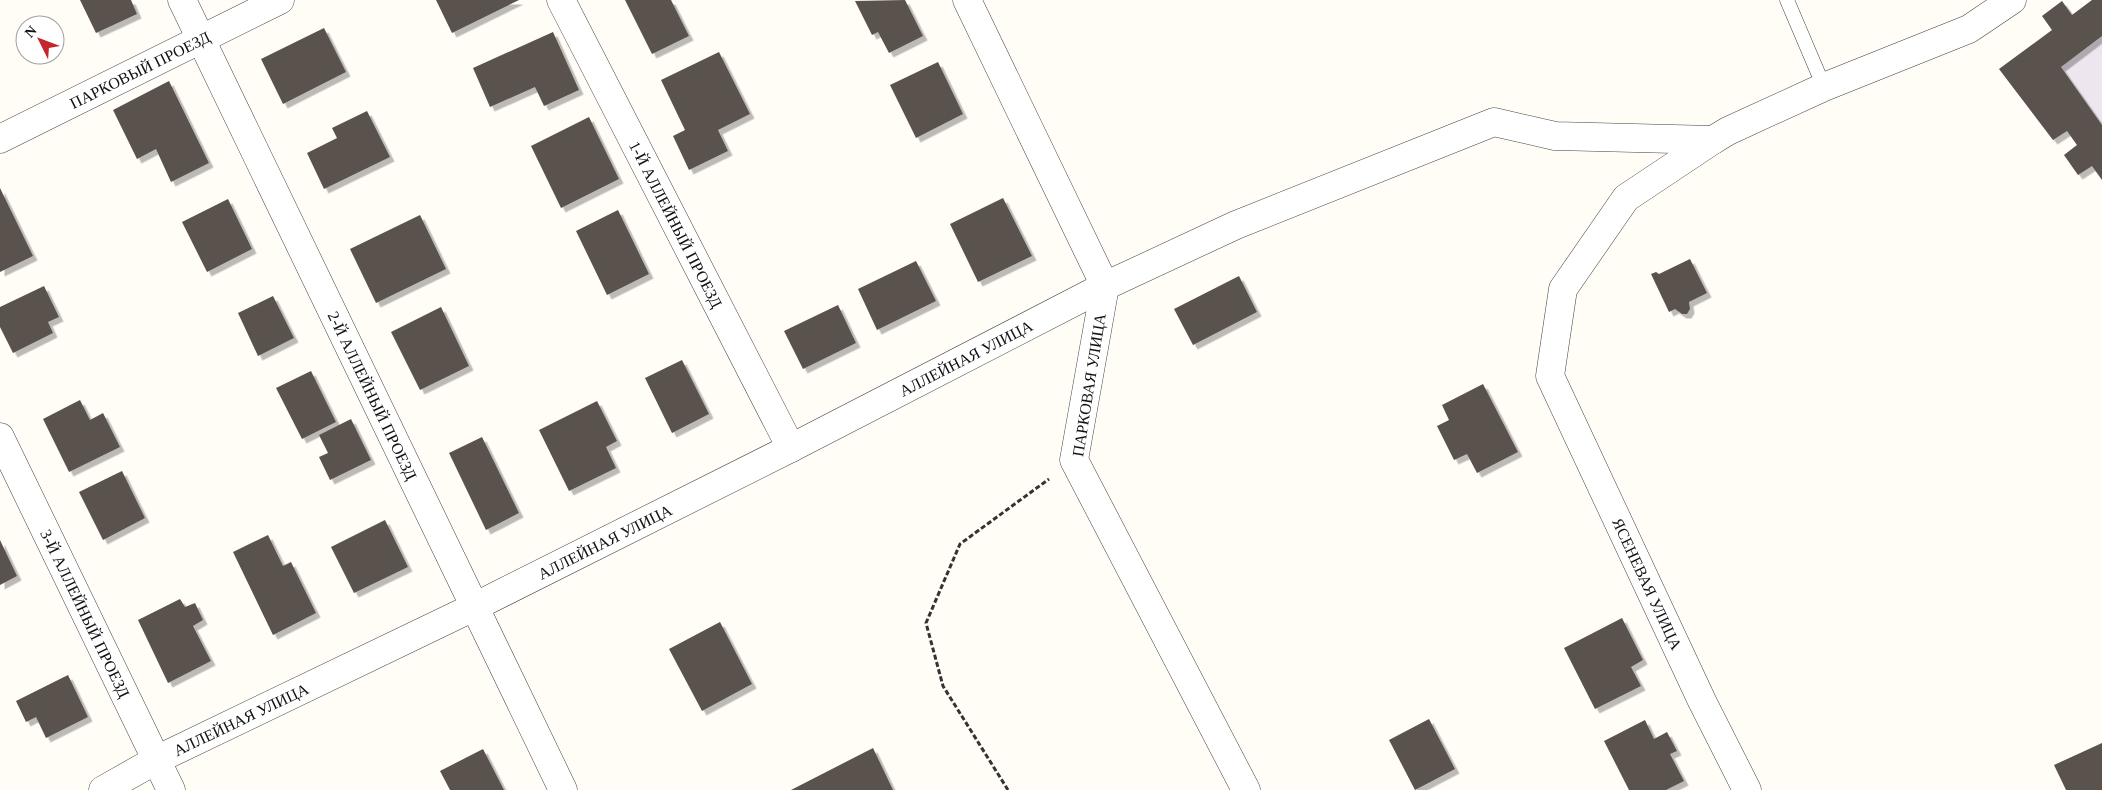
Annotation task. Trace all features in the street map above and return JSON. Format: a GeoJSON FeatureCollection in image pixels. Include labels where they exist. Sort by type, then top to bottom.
{"type":"FeatureCollection","features":[{"type":"Feature","properties":{"kind":"street","name":"2-Й АЛЛЕЙНЫЙ ПРОЕЗД"},"geometry":{"type":"LineString","coordinates":[[182,0],[564,790]]}},
{"type":"Feature","properties":{"kind":"street","name":"ПАРКОВЫЙ ПРОЕЗД"},"geometry":{"type":"LineString","coordinates":[[0,139],[280,0]]}},
{"type":"Feature","properties":{"kind":"street","name":"1-Й АЛЛЕЙНЫЙ ПРОЕЗД"},"geometry":{"type":"LineString","coordinates":[[562,0],[791,448]]}},
{"type":"Feature","properties":{"kind":"street"},"geometry":{"type":"LineString","coordinates":[[967,0],[1105,286]]}},
{"type":"Feature","properties":{"kind":"street"},"geometry":{"type":"LineString","coordinates":[[1714,140],[1824,87],[1969,29],[2012,0]]}},
{"type":"Feature","properties":{"kind":"street","name":"АЛЛЕЙНАЯ УЛИЦА"},"geometry":{"type":"LineString","coordinates":[[103,790],[156,760],[474,607],[791,448],[1105,286],[1236,225],[1494,122],[1555,136],[1714,140]]}},
{"type":"Feature","properties":{"kind":"street","name":"ЯСЕНЕВАЯ УЛИЦА"},"geometry":{"type":"LineString","coordinates":[[1714,140],[1626,198],[1621,205],[1563,289],[1550,376],[1702,701],[1747,790]]}},
{"type":"Feature","properties":{"kind":"street","name":"ПАРКОВАЯ УЛИЦА"},"geometry":{"type":"LineString","coordinates":[[1105,286],[1074,460],[1246,790]]}},
{"type":"Feature","properties":{"kind":"street","name":"3-Й АЛЛЕЙНЫЙ ПРОЕЗД"},"geometry":{"type":"LineString","coordinates":[[0,437],[171,790]]}},
{"type":"Feature","properties":{"kind":"lane"},"geometry":{"type":"LineString","coordinates":[[1787,0],[1824,87]]}},
{"type":"Feature","properties":{"kind":"path"},"geometry":{"type":"LineString","coordinates":[[1008,790],[943,686],[926,623],[960,544],[1074,460]]}},
{"type":"Feature","properties":{"kind":"shaded area"},"geometry":{"type":"Polygon","coordinates":[[[2092,0],[2102,0],[2102,180],[2092,166],[2078,175],[2064,155],[2077,145],[2067,131],[2053,140],[1999,69],[2052,30],[2042,16],[2062,1],[2072,15],[2092,0]]]}},
{"type":"Feature","properties":{"kind":"building"},"geometry":{"type":"Polygon","coordinates":[[[80,0],[131,0],[137,14],[96,33],[80,0]]]}},
{"type":"Feature","properties":{"kind":"building"},"geometry":{"type":"Polygon","coordinates":[[[436,0],[519,0],[452,33],[436,0]]]}},
{"type":"Feature","properties":{"kind":"building"},"geometry":{"type":"Polygon","coordinates":[[[625,0],[671,0],[689,36],[652,54],[625,0]]]}},
{"type":"Feature","properties":{"kind":"building"},"geometry":{"type":"Polygon","coordinates":[[[905,0],[923,36],[889,53],[878,32],[872,35],[855,1],[905,0]]]}},
{"type":"Feature","properties":{"kind":"building"},"geometry":{"type":"Polygon","coordinates":[[[2092,0],[2102,0],[2102,36],[2061,67],[2102,125],[2102,180],[2092,166],[2078,175],[2064,155],[2077,145],[2067,131],[2053,140],[1999,69],[2052,30],[2042,16],[2062,1],[2072,15],[2092,0]]]}},
{"type":"Feature","properties":{"kind":"building"},"geometry":{"type":"Polygon","coordinates":[[[324,28],[346,72],[283,104],[261,59],[324,28]]]}},
{"type":"Feature","properties":{"kind":"building"},"geometry":{"type":"Polygon","coordinates":[[[553,32],[579,90],[544,106],[535,87],[490,107],[473,68],[553,32]]]}},
{"type":"Feature","properties":{"kind":"building"},"geometry":{"type":"Polygon","coordinates":[[[719,52],[750,114],[718,130],[728,151],[689,170],[673,136],[685,130],[661,80],[719,52]]]}},
{"type":"Feature","properties":{"kind":"building"},"geometry":{"type":"Polygon","coordinates":[[[938,62],[963,114],[916,138],[890,85],[938,62]]]}},
{"type":"Feature","properties":{"kind":"building"},"geometry":{"type":"Polygon","coordinates":[[[169,81],[209,163],[171,182],[156,149],[137,159],[113,110],[169,81]]]}},
{"type":"Feature","properties":{"kind":"building"},"geometry":{"type":"Polygon","coordinates":[[[367,111],[390,157],[324,189],[307,153],[337,138],[332,128],[367,111]]]}},
{"type":"Feature","properties":{"kind":"building"},"geometry":{"type":"Polygon","coordinates":[[[589,117],[619,179],[561,208],[531,146],[589,117]]]}},
{"type":"Feature","properties":{"kind":"building"},"geometry":{"type":"Polygon","coordinates":[[[0,188],[33,256],[0,272],[0,188]]]}},
{"type":"Feature","properties":{"kind":"building"},"geometry":{"type":"Polygon","coordinates":[[[1003,198],[1032,256],[978,282],[950,224],[1003,198]]]}},
{"type":"Feature","properties":{"kind":"building"},"geometry":{"type":"Polygon","coordinates":[[[228,199],[252,249],[207,272],[182,222],[228,199]]]}},
{"type":"Feature","properties":{"kind":"building"},"geometry":{"type":"Polygon","coordinates":[[[618,210],[649,274],[607,295],[576,231],[618,210]]]}},
{"type":"Feature","properties":{"kind":"building"},"geometry":{"type":"Polygon","coordinates":[[[420,215],[446,269],[376,303],[350,249],[420,215]]]}},
{"type":"Feature","properties":{"kind":"building"},"geometry":{"type":"Polygon","coordinates":[[[1690,259],[1707,293],[1689,302],[1690,309],[1687,314],[1682,314],[1675,309],[1669,312],[1651,274],[1656,272],[1659,274],[1690,259]]]}},
{"type":"Feature","properties":{"kind":"building"},"geometry":{"type":"Polygon","coordinates":[[[916,261],[936,301],[877,330],[858,289],[916,261]]]}},
{"type":"Feature","properties":{"kind":"building"},"geometry":{"type":"Polygon","coordinates":[[[1239,276],[1257,312],[1193,345],[1174,309],[1239,276]]]}},
{"type":"Feature","properties":{"kind":"building"},"geometry":{"type":"Polygon","coordinates":[[[44,286],[59,317],[48,322],[53,333],[13,353],[0,327],[0,307],[44,286]]]}},
{"type":"Feature","properties":{"kind":"building"},"geometry":{"type":"Polygon","coordinates":[[[273,296],[294,338],[258,356],[238,313],[273,296]]]}},
{"type":"Feature","properties":{"kind":"building"},"geometry":{"type":"Polygon","coordinates":[[[838,305],[856,343],[803,369],[784,331],[838,305]]]}},
{"type":"Feature","properties":{"kind":"building"},"geometry":{"type":"Polygon","coordinates":[[[441,307],[469,366],[420,390],[391,332],[441,307]]]}},
{"type":"Feature","properties":{"kind":"building"},"geometry":{"type":"Polygon","coordinates":[[[682,360],[709,414],[672,433],[645,378],[682,360]]]}},
{"type":"Feature","properties":{"kind":"building"},"geometry":{"type":"Polygon","coordinates":[[[311,371],[336,422],[302,439],[276,388],[311,371]]]}},
{"type":"Feature","properties":{"kind":"building"},"geometry":{"type":"Polygon","coordinates":[[[1483,384],[1518,452],[1477,473],[1467,454],[1454,460],[1437,426],[1449,420],[1442,405],[1483,384]]]}},
{"type":"Feature","properties":{"kind":"building"},"geometry":{"type":"Polygon","coordinates":[[[80,400],[90,420],[103,413],[120,447],[69,472],[43,419],[80,400]]]}},
{"type":"Feature","properties":{"kind":"building"},"geometry":{"type":"Polygon","coordinates":[[[597,401],[617,441],[606,447],[616,468],[569,491],[539,430],[597,401]]]}},
{"type":"Feature","properties":{"kind":"building"},"geometry":{"type":"Polygon","coordinates":[[[351,419],[371,460],[330,480],[319,457],[328,453],[319,435],[351,419]]]}},
{"type":"Feature","properties":{"kind":"building"},"geometry":{"type":"Polygon","coordinates":[[[482,437],[519,513],[486,530],[449,453],[482,437]]]}},
{"type":"Feature","properties":{"kind":"building"},"geometry":{"type":"Polygon","coordinates":[[[122,471],[145,518],[103,540],[79,492],[122,471]]]}},
{"type":"Feature","properties":{"kind":"building"},"geometry":{"type":"Polygon","coordinates":[[[385,520],[408,567],[354,593],[331,547],[385,520]]]}},
{"type":"Feature","properties":{"kind":"building"},"geometry":{"type":"Polygon","coordinates":[[[268,535],[283,566],[291,562],[316,613],[273,635],[233,552],[268,535]]]}},
{"type":"Feature","properties":{"kind":"building"},"geometry":{"type":"Polygon","coordinates":[[[0,540],[17,576],[0,585],[0,540]]]}},
{"type":"Feature","properties":{"kind":"building"},"geometry":{"type":"Polygon","coordinates":[[[180,599],[185,607],[195,603],[203,620],[193,626],[211,661],[168,683],[138,620],[180,599]]]}},
{"type":"Feature","properties":{"kind":"building"},"geometry":{"type":"Polygon","coordinates":[[[1622,618],[1643,660],[1631,667],[1641,686],[1595,709],[1564,648],[1622,618]]]}},
{"type":"Feature","properties":{"kind":"building"},"geometry":{"type":"Polygon","coordinates":[[[720,622],[752,684],[702,711],[669,649],[720,622]]]}},
{"type":"Feature","properties":{"kind":"building"},"geometry":{"type":"Polygon","coordinates":[[[68,675],[88,717],[46,738],[36,717],[26,722],[16,701],[68,675]]]}},
{"type":"Feature","properties":{"kind":"building"},"geometry":{"type":"Polygon","coordinates":[[[1429,719],[1455,769],[1415,790],[1389,740],[1429,719]]]}},
{"type":"Feature","properties":{"kind":"building"},"geometry":{"type":"Polygon","coordinates":[[[1645,720],[1654,739],[1667,732],[1677,751],[1670,754],[1684,781],[1666,790],[1629,790],[1604,741],[1645,720]]]}},
{"type":"Feature","properties":{"kind":"building"},"geometry":{"type":"Polygon","coordinates":[[[2102,743],[2102,790],[2066,790],[2054,765],[2102,743]]]}},
{"type":"Feature","properties":{"kind":"building"},"geometry":{"type":"Polygon","coordinates":[[[873,748],[893,790],[791,790],[873,748]]]}},
{"type":"Feature","properties":{"kind":"building"},"geometry":{"type":"Polygon","coordinates":[[[483,749],[504,790],[450,790],[440,771],[483,749]]]}}]}
